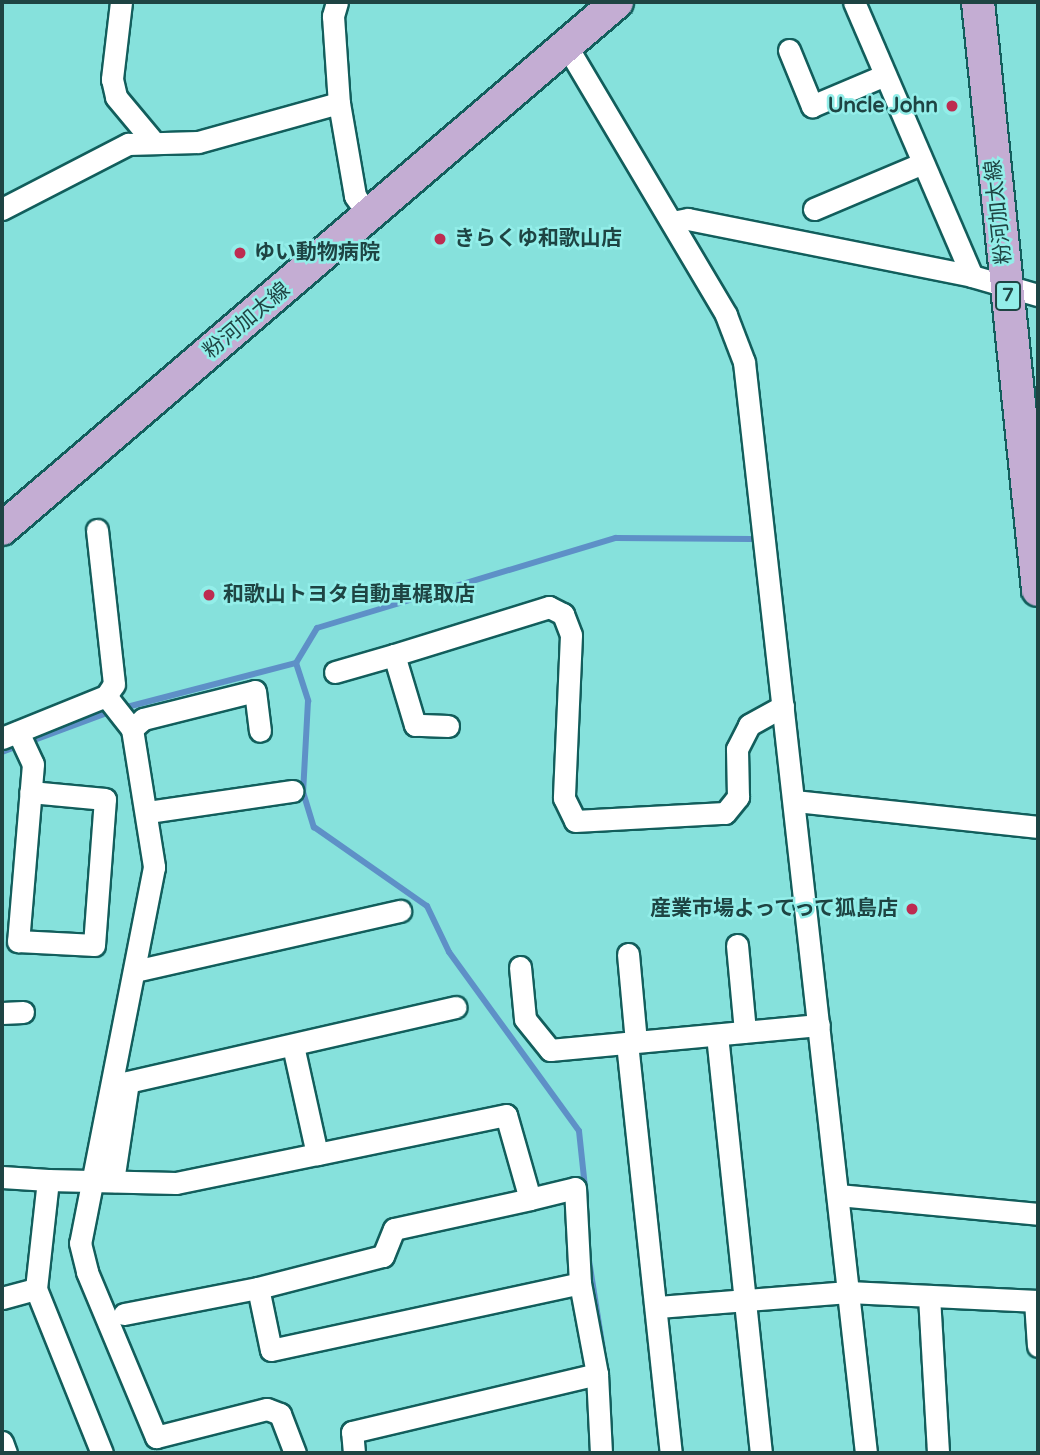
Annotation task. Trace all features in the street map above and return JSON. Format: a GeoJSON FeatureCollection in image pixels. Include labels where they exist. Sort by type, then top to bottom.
{"type":"FeatureCollection","features":[{"type":"Feature","properties":{"kind":"main road","name":"粉河加太線"},"geometry":{"type":"LineString","coordinates":[[2,529],[370,217],[617,2]]}},
{"type":"Feature","properties":{"kind":"main road","name":"粉河加太線"},"geometry":{"type":"LineString","coordinates":[[978,2],[1006,284],[1033,483],[1038,590]]}},
{"type":"Feature","properties":{"kind":"street"},"geometry":{"type":"LineString","coordinates":[[121,2],[114,88],[152,140]]}},
{"type":"Feature","properties":{"kind":"street"},"geometry":{"type":"LineString","coordinates":[[337,2],[333,16],[339,103],[355,196],[370,217]]}},
{"type":"Feature","properties":{"kind":"street"},"geometry":{"type":"LineString","coordinates":[[854,2],[972,276]]}},
{"type":"Feature","properties":{"kind":"street"},"geometry":{"type":"LineString","coordinates":[[566,45],[726,314],[744,362],[866,1453]]}},
{"type":"Feature","properties":{"kind":"street"},"geometry":{"type":"LineString","coordinates":[[789,50],[812,106],[885,75]]}},
{"type":"Feature","properties":{"kind":"street"},"geometry":{"type":"LineString","coordinates":[[2,209],[128,144],[152,140],[198,142],[339,103]]}},
{"type":"Feature","properties":{"kind":"street"},"geometry":{"type":"LineString","coordinates":[[814,209],[923,163]]}},
{"type":"Feature","properties":{"kind":"street"},"geometry":{"type":"LineString","coordinates":[[672,222],[688,219],[972,276],[1038,295]]}},
{"type":"Feature","properties":{"kind":"street"},"geometry":{"type":"LineString","coordinates":[[97,530],[118,711],[148,812],[154,867],[135,971],[118,1026],[103,1181]]}},
{"type":"Feature","properties":{"kind":"street"},"geometry":{"type":"LineString","coordinates":[[335,672],[549,607],[563,614],[571,635],[564,798],[575,821],[588,825],[725,813],[738,797],[737,749],[749,725],[783,706]]}},
{"type":"Feature","properties":{"kind":"street"},"geometry":{"type":"LineString","coordinates":[[394,655],[415,724],[448,726]]}},
{"type":"Feature","properties":{"kind":"street"},"geometry":{"type":"LineString","coordinates":[[30,792],[105,799],[94,946],[18,941],[30,792],[17,739],[118,711],[143,719],[255,691],[260,731]]}},
{"type":"Feature","properties":{"kind":"street"},"geometry":{"type":"LineString","coordinates":[[148,812],[292,791]]}},
{"type":"Feature","properties":{"kind":"street"},"geometry":{"type":"LineString","coordinates":[[795,801],[1038,827]]}},
{"type":"Feature","properties":{"kind":"street"},"geometry":{"type":"LineString","coordinates":[[135,971],[400,911]]}},
{"type":"Feature","properties":{"kind":"street"},"geometry":{"type":"LineString","coordinates":[[737,945],[746,1032]]}},
{"type":"Feature","properties":{"kind":"street"},"geometry":{"type":"LineString","coordinates":[[628,954],[632,1042],[671,1453]]}},
{"type":"Feature","properties":{"kind":"street"},"geometry":{"type":"LineString","coordinates":[[520,967],[524,1019],[550,1050],[819,1025]]}},
{"type":"Feature","properties":{"kind":"street"},"geometry":{"type":"LineString","coordinates":[[295,1453],[280,1414],[267,1409],[149,1445],[86,1272],[80,1243],[103,1181],[128,1082],[456,1007]]}},
{"type":"Feature","properties":{"kind":"street"},"geometry":{"type":"LineString","coordinates":[[717,1035],[761,1453]]}},
{"type":"Feature","properties":{"kind":"street"},"geometry":{"type":"LineString","coordinates":[[293,1046],[317,1154]]}},
{"type":"Feature","properties":{"kind":"street"},"geometry":{"type":"LineString","coordinates":[[2,1177],[176,1183],[506,1115],[530,1199]]}},
{"type":"Feature","properties":{"kind":"street"},"geometry":{"type":"LineString","coordinates":[[48,1180],[36,1289],[102,1453]]}},
{"type":"Feature","properties":{"kind":"street"},"geometry":{"type":"LineString","coordinates":[[124,1314],[258,1288],[383,1256],[394,1229],[575,1188],[580,1283],[597,1374],[601,1453]]}},
{"type":"Feature","properties":{"kind":"street"},"geometry":{"type":"LineString","coordinates":[[838,1195],[1038,1214]]}},
{"type":"Feature","properties":{"kind":"street"},"geometry":{"type":"LineString","coordinates":[[258,1288],[271,1350],[580,1283]]}},
{"type":"Feature","properties":{"kind":"street"},"geometry":{"type":"LineString","coordinates":[[2,1298],[36,1289]]}},
{"type":"Feature","properties":{"kind":"street"},"geometry":{"type":"LineString","coordinates":[[658,1307],[746,1297],[848,1292],[1037,1301],[1038,1346]]}},
{"type":"Feature","properties":{"kind":"street"},"geometry":{"type":"LineString","coordinates":[[929,1296],[938,1453]]}},
{"type":"Feature","properties":{"kind":"street"},"geometry":{"type":"LineString","coordinates":[[354,1453],[352,1432],[597,1374]]}},
{"type":"Feature","properties":{"kind":"street"},"geometry":{"type":"LineString","coordinates":[[2,1441],[6,1453]]}},
{"type":"Feature","properties":{"kind":"waterway"},"geometry":{"type":"LineString","coordinates":[[296,663],[317,628],[616,538],[752,539]]}},
{"type":"Feature","properties":{"kind":"waterway"},"geometry":{"type":"LineString","coordinates":[[123,708],[296,663],[308,701],[303,792],[314,827],[427,906],[449,952],[579,1131],[586,1197]]}},
{"type":"Feature","properties":{"kind":"waterway"},"geometry":{"type":"LineString","coordinates":[[2,752],[112,711]]}},
{"type":"Feature","properties":{"kind":"waterway"},"geometry":{"type":"LineString","coordinates":[[588,1254],[603,1350]]}},
{"type":"Feature","properties":{"kind":"place","name":"Uncle John"},"geometry":{"type":"Point","coordinates":[952,106]}},
{"type":"Feature","properties":{"kind":"place","name":"きらくゆ和歌山店"},"geometry":{"type":"Point","coordinates":[440,239]}},
{"type":"Feature","properties":{"kind":"place","name":"ゆい動物病院"},"geometry":{"type":"Point","coordinates":[240,253]}},
{"type":"Feature","properties":{"kind":"place","name":"和歌山トヨタ自動車梶取店"},"geometry":{"type":"Point","coordinates":[209,595]}},
{"type":"Feature","properties":{"kind":"place","name":"産業市場よってって狐島店"},"geometry":{"type":"Point","coordinates":[912,909]}}]}
